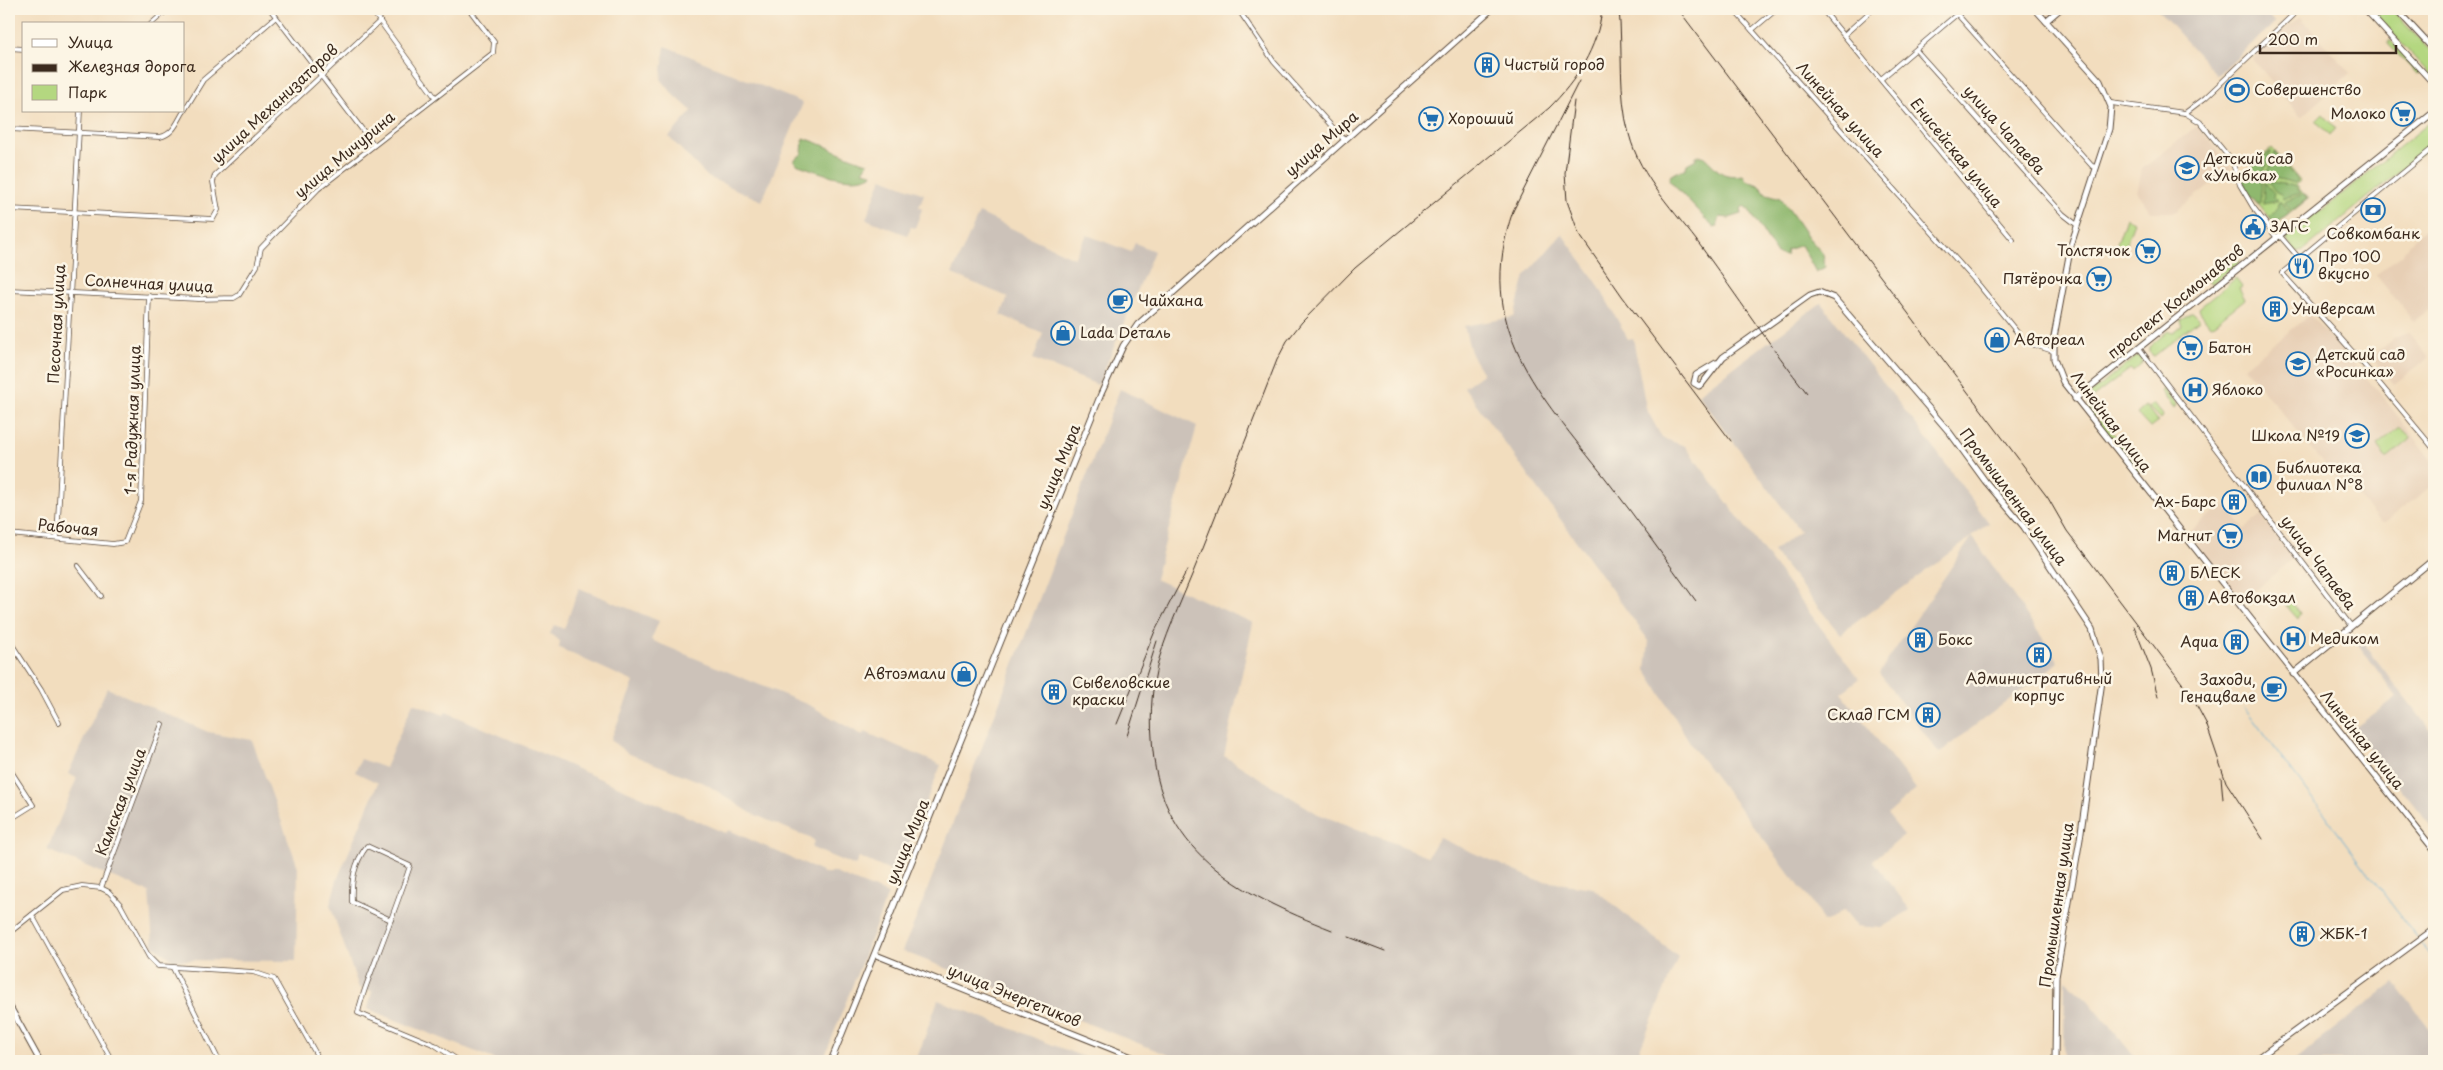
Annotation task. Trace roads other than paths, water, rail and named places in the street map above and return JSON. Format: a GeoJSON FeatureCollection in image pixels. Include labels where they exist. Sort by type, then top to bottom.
{"type":"FeatureCollection","features":[{"type":"Feature","properties":{"kind":"main road","name":"улица Мира"},"geometry":{"type":"LineString","coordinates":[[831,1061],[876,954],[1101,394],[1127,338],[1138,324],[1492,9]]}},
{"type":"Feature","properties":{"kind":"main road"},"geometry":{"type":"LineString","coordinates":[[2035,9],[2100,81],[2111,102],[2109,129],[2066,267],[2053,351]]}},
{"type":"Feature","properties":{"kind":"main road"},"geometry":{"type":"LineString","coordinates":[[2046,21],[2060,9]]}},
{"type":"Feature","properties":{"kind":"main road"},"geometry":{"type":"LineString","coordinates":[[2365,9],[2434,84]]}},
{"type":"Feature","properties":{"kind":"main road"},"geometry":{"type":"LineString","coordinates":[[2396,9],[2434,50]]}},
{"type":"Feature","properties":{"kind":"main road","name":"проспект Космонавтов"},"geometry":{"type":"LineString","coordinates":[[2075,399],[2434,112]]}},
{"type":"Feature","properties":{"kind":"main road","name":"Промышленная улица"},"geometry":{"type":"LineString","coordinates":[[1716,363],[1702,384],[1698,386],[1694,383],[1693,379],[1696,375],[1716,363],[1810,295],[1819,292],[1834,298],[1950,433],[1985,481],[2024,527],[2092,629],[2101,659],[2102,681],[2078,848],[2056,977],[2055,1061]]}},
{"type":"Feature","properties":{"kind":"main road","name":"Линейная улица"},"geometry":{"type":"LineString","coordinates":[[2053,351],[2056,368],[2075,399],[2434,850]]}},
{"type":"Feature","properties":{"kind":"main road"},"geometry":{"type":"LineString","coordinates":[[2293,674],[2434,559]]}},
{"type":"Feature","properties":{"kind":"main road"},"geometry":{"type":"LineString","coordinates":[[2254,1061],[2434,928]]}},
{"type":"Feature","properties":{"kind":"main road","name":"улица Энергетиков"},"geometry":{"type":"LineString","coordinates":[[876,954],[1142,1061]]}},
{"type":"Feature","properties":{"kind":"main road"},"geometry":{"type":"LineString","coordinates":[[9,1006],[40,1061]]}},
{"type":"Feature","properties":{"kind":"street"},"geometry":{"type":"LineString","coordinates":[[153,22],[168,9]]}},
{"type":"Feature","properties":{"kind":"street"},"geometry":{"type":"LineString","coordinates":[[270,9],[374,144]]}},
{"type":"Feature","properties":{"kind":"street"},"geometry":{"type":"LineString","coordinates":[[371,9],[435,97]]}},
{"type":"Feature","properties":{"kind":"street","name":"улица Мичурина"},"geometry":{"type":"LineString","coordinates":[[227,299],[239,295],[257,266],[261,248],[269,237],[318,189],[493,53],[494,42],[469,9]]}},
{"type":"Feature","properties":{"kind":"street"},"geometry":{"type":"LineString","coordinates":[[1238,9],[1279,68],[1345,141]]}},
{"type":"Feature","properties":{"kind":"street","name":"Линейная улица"},"geometry":{"type":"LineString","coordinates":[[1733,9],[1979,285],[2025,342],[2053,351]]}},
{"type":"Feature","properties":{"kind":"street"},"geometry":{"type":"LineString","coordinates":[[1752,30],[1777,9]]}},
{"type":"Feature","properties":{"kind":"street","name":"Енисейская улица"},"geometry":{"type":"LineString","coordinates":[[1822,9],[2013,240]]}},
{"type":"Feature","properties":{"kind":"street"},"geometry":{"type":"LineString","coordinates":[[1844,35],[1873,9]]}},
{"type":"Feature","properties":{"kind":"street"},"geometry":{"type":"LineString","coordinates":[[1881,79],[1963,9]]}},
{"type":"Feature","properties":{"kind":"street"},"geometry":{"type":"LineString","coordinates":[[2185,113],[2205,98],[2299,9]]}},
{"type":"Feature","properties":{"kind":"street"},"geometry":{"type":"LineString","coordinates":[[1957,14],[2092,166],[2096,167]]}},
{"type":"Feature","properties":{"kind":"street"},"geometry":{"type":"LineString","coordinates":[[185,109],[203,80],[276,17]]}},
{"type":"Feature","properties":{"kind":"street","name":"улица Механизаторов"},"geometry":{"type":"LineString","coordinates":[[9,209],[213,219],[218,210],[213,182],[216,175],[380,21]]}},
{"type":"Feature","properties":{"kind":"street"},"geometry":{"type":"LineString","coordinates":[[9,48],[22,49]]}},
{"type":"Feature","properties":{"kind":"street","name":"улица Чапаева"},"geometry":{"type":"LineString","coordinates":[[1916,50],[2063,214],[2078,224]]}},
{"type":"Feature","properties":{"kind":"street"},"geometry":{"type":"LineString","coordinates":[[2111,102],[2185,113],[2200,122],[2232,161],[2237,171],[2240,185],[2253,207],[2278,237],[2299,258]]}},
{"type":"Feature","properties":{"kind":"street","name":"Песочная улица"},"geometry":{"type":"LineString","coordinates":[[57,538],[80,112]]}},
{"type":"Feature","properties":{"kind":"street"},"geometry":{"type":"LineString","coordinates":[[9,129],[160,137],[168,136],[183,112]]}},
{"type":"Feature","properties":{"kind":"street"},"geometry":{"type":"LineString","coordinates":[[2434,147],[2282,273],[2360,360],[2434,449]]}},
{"type":"Feature","properties":{"kind":"street","name":"Солнечная улица"},"geometry":{"type":"LineString","coordinates":[[9,290],[227,299]]}},
{"type":"Feature","properties":{"kind":"street","name":"1-я Радужная улица"},"geometry":{"type":"LineString","coordinates":[[125,542],[142,501],[149,296]]}},
{"type":"Feature","properties":{"kind":"street","name":"улица Чапаева"},"geometry":{"type":"LineString","coordinates":[[2139,348],[2351,626]]}},
{"type":"Feature","properties":{"kind":"street","name":"Рабочая"},"geometry":{"type":"LineString","coordinates":[[9,534],[113,544],[125,542]]}},
{"type":"Feature","properties":{"kind":"street"},"geometry":{"type":"LineString","coordinates":[[78,566],[101,596]]}},
{"type":"Feature","properties":{"kind":"street"},"geometry":{"type":"LineString","coordinates":[[9,640],[41,689],[59,723]]}},
{"type":"Feature","properties":{"kind":"street","name":"Камская улица"},"geometry":{"type":"LineString","coordinates":[[101,888],[162,724]]}},
{"type":"Feature","properties":{"kind":"street"},"geometry":{"type":"LineString","coordinates":[[9,768],[33,805],[9,820]]}},
{"type":"Feature","properties":{"kind":"street"},"geometry":{"type":"LineString","coordinates":[[391,920],[352,902],[351,882],[359,857],[367,846],[410,866],[391,920],[358,1013],[435,1045],[459,1061]]}},
{"type":"Feature","properties":{"kind":"street"},"geometry":{"type":"LineString","coordinates":[[9,933],[63,890],[82,886],[101,888],[109,892],[120,904],[153,963],[158,966],[253,972],[274,979],[320,1061]]}},
{"type":"Feature","properties":{"kind":"street"},"geometry":{"type":"LineString","coordinates":[[32,915],[112,1061]]}},
{"type":"Feature","properties":{"kind":"street"},"geometry":{"type":"LineString","coordinates":[[173,968],[220,1061]]}},
{"type":"Feature","properties":{"kind":"waterway"},"geometry":{"type":"LineString","coordinates":[[2244,707],[2416,937]]}},
{"type":"Feature","properties":{"kind":"waterway"},"geometry":{"type":"LineString","coordinates":[[2421,944],[2434,961]]}},
{"type":"Feature","properties":{"kind":"railway"},"geometry":{"type":"LineString","coordinates":[[1332,930],[1297,916],[1235,883],[1209,863],[1186,839],[1169,811],[1157,777],[1151,718],[1153,688],[1159,659],[1277,360],[1287,341],[1302,322],[1355,268],[1559,98],[1577,75],[1591,50],[1600,23],[1602,9]]}},
{"type":"Feature","properties":{"kind":"railway"},"geometry":{"type":"LineString","coordinates":[[1619,9],[1623,103],[1629,134],[1641,165],[1660,194],[1702,248],[1807,393]]}},
{"type":"Feature","properties":{"kind":"railway"},"geometry":{"type":"LineString","coordinates":[[1678,9],[2048,498],[2067,531],[2191,695],[2206,723],[2226,782],[2263,839]]}},
{"type":"Feature","properties":{"kind":"railway"},"geometry":{"type":"LineString","coordinates":[[1579,81],[1513,211],[1503,252],[1501,290],[1507,324],[1519,356],[1537,387],[1696,601]]}},
{"type":"Feature","properties":{"kind":"railway"},"geometry":{"type":"LineString","coordinates":[[1574,101],[1565,173],[1567,201],[1579,234],[1622,296],[1731,441]]}},
{"type":"Feature","properties":{"kind":"railway"},"geometry":{"type":"LineString","coordinates":[[1117,724],[1155,631],[1187,570]]}},
{"type":"Feature","properties":{"kind":"railway"},"geometry":{"type":"LineString","coordinates":[[2134,626],[2151,669],[2158,697]]}},
{"type":"Feature","properties":{"kind":"railway"},"geometry":{"type":"LineString","coordinates":[[1127,736],[1157,641]]}},
{"type":"Feature","properties":{"kind":"railway"},"geometry":{"type":"LineString","coordinates":[[2221,777],[2223,799]]}},
{"type":"Feature","properties":{"kind":"railway"},"geometry":{"type":"LineString","coordinates":[[1349,937],[1385,951]]}},
{"type":"Feature","properties":{"kind":"place","name":"Чистый город"},"geometry":{"type":"Point","coordinates":[1487,65]}},
{"type":"Feature","properties":{"kind":"place","name":"Совершенство"},"geometry":{"type":"Point","coordinates":[2237,90]}},
{"type":"Feature","properties":{"kind":"place","name":"Молоко"},"geometry":{"type":"Point","coordinates":[2403,114]}},
{"type":"Feature","properties":{"kind":"place","name":"Хороший"},"geometry":{"type":"Point","coordinates":[1431,119]}},
{"type":"Feature","properties":{"kind":"place","name":"Детский сад «Улыбка»"},"geometry":{"type":"Point","coordinates":[2187,168]}},
{"type":"Feature","properties":{"kind":"place","name":"Совкомбанк"},"geometry":{"type":"Point","coordinates":[2373,210]}},
{"type":"Feature","properties":{"kind":"place","name":"ЗАГС"},"geometry":{"type":"Point","coordinates":[2253,227]}},
{"type":"Feature","properties":{"kind":"place","name":"Толстячок"},"geometry":{"type":"Point","coordinates":[2148,251]}},
{"type":"Feature","properties":{"kind":"place","name":"Про 100 вкусно"},"geometry":{"type":"Point","coordinates":[2301,266]}},
{"type":"Feature","properties":{"kind":"place","name":"Пятёрочка"},"geometry":{"type":"Point","coordinates":[2099,279]}},
{"type":"Feature","properties":{"kind":"place","name":"Чайхана"},"geometry":{"type":"Point","coordinates":[1120,301]}},
{"type":"Feature","properties":{"kind":"place","name":"Универсам"},"geometry":{"type":"Point","coordinates":[2275,309]}},
{"type":"Feature","properties":{"kind":"place","name":"Lada Dеталь"},"geometry":{"type":"Point","coordinates":[1063,333]}},
{"type":"Feature","properties":{"kind":"place","name":"Автореал"},"geometry":{"type":"Point","coordinates":[1997,340]}},
{"type":"Feature","properties":{"kind":"place","name":"Батон"},"geometry":{"type":"Point","coordinates":[2190,348]}},
{"type":"Feature","properties":{"kind":"place","name":"Детский сад «Росинка»"},"geometry":{"type":"Point","coordinates":[2298,364]}},
{"type":"Feature","properties":{"kind":"place","name":"Яблоко"},"geometry":{"type":"Point","coordinates":[2195,390]}},
{"type":"Feature","properties":{"kind":"place","name":"Школа №19"},"geometry":{"type":"Point","coordinates":[2357,436]}},
{"type":"Feature","properties":{"kind":"place","name":"Библиотека филиал N°8"},"geometry":{"type":"Point","coordinates":[2259,477]}},
{"type":"Feature","properties":{"kind":"place","name":"Ах-Барс"},"geometry":{"type":"Point","coordinates":[2234,502]}},
{"type":"Feature","properties":{"kind":"place","name":"Магнит"},"geometry":{"type":"Point","coordinates":[2230,536]}},
{"type":"Feature","properties":{"kind":"place","name":"БЛЕСК"},"geometry":{"type":"Point","coordinates":[2172,573]}},
{"type":"Feature","properties":{"kind":"place","name":"Автовокзал"},"geometry":{"type":"Point","coordinates":[2191,598]}},
{"type":"Feature","properties":{"kind":"place","name":"Медиком"},"geometry":{"type":"Point","coordinates":[2293,639]}},
{"type":"Feature","properties":{"kind":"place","name":"Бокс"},"geometry":{"type":"Point","coordinates":[1920,640]}},
{"type":"Feature","properties":{"kind":"place","name":"Aqua"},"geometry":{"type":"Point","coordinates":[2236,642]}},
{"type":"Feature","properties":{"kind":"place","name":"Административный корпус"},"geometry":{"type":"Point","coordinates":[2039,655]}},
{"type":"Feature","properties":{"kind":"place","name":"Автоэмали"},"geometry":{"type":"Point","coordinates":[964,674]}},
{"type":"Feature","properties":{"kind":"place","name":"Заходи, Генацвале"},"geometry":{"type":"Point","coordinates":[2274,689]}},
{"type":"Feature","properties":{"kind":"place","name":"Сывеловские краски"},"geometry":{"type":"Point","coordinates":[1054,692]}},
{"type":"Feature","properties":{"kind":"place","name":"Склад ГСМ"},"geometry":{"type":"Point","coordinates":[1928,715]}},
{"type":"Feature","properties":{"kind":"place","name":"ЖБК-1"},"geometry":{"type":"Point","coordinates":[2302,934]}}]}
